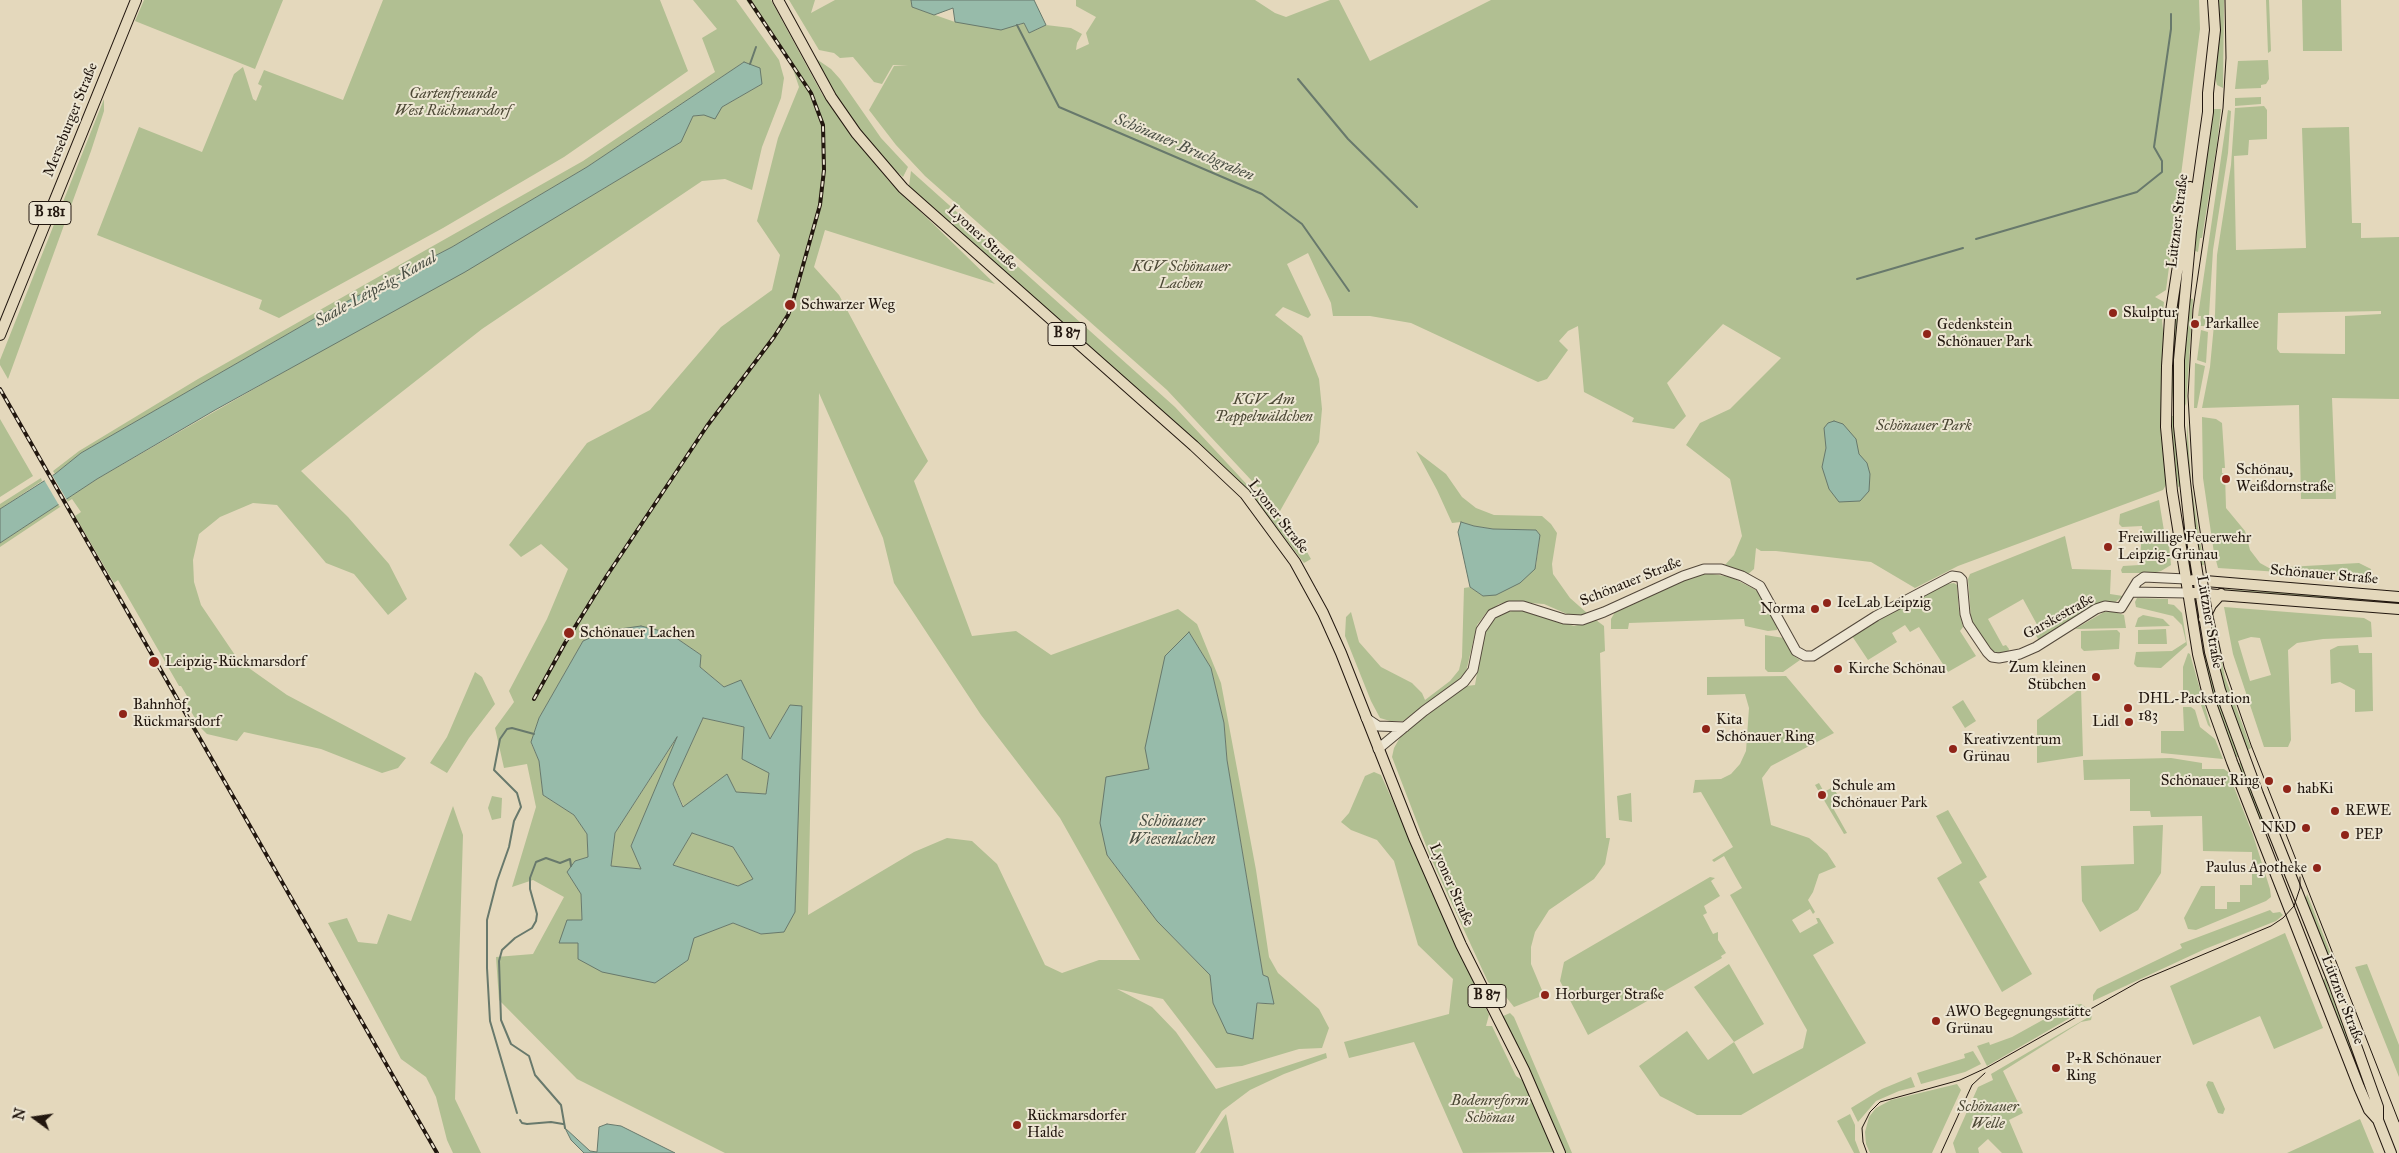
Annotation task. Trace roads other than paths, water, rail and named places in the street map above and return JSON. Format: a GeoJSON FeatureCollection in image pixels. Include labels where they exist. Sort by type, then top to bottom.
{"type":"FeatureCollection","features":[{"type":"Feature","properties":{"kind":"main road","name":"Merseburger Straße"},"geometry":{"type":"LineString","coordinates":[[0,335],[136,0]]}},
{"type":"Feature","properties":{"kind":"main road","name":"Lyoner Straße"},"geometry":{"type":"LineString","coordinates":[[778,0],[831,97],[856,133],[903,188],[1194,446],[1245,494],[1295,562],[1323,613],[1434,883],[1524,1070],[1560,1153]]}},
{"type":"Feature","properties":{"kind":"main road","name":"Lützner Straße"},"geometry":{"type":"LineString","coordinates":[[2213,0],[2215,30],[2208,93],[2208,112],[2191,232],[2182,325],[2178,412],[2183,479],[2198,581],[2212,665],[2229,718],[2334,984],[2378,1107],[2378,1120],[2390,1153]]}},
{"type":"Feature","properties":{"kind":"main road","name":"Lützner Straße"},"geometry":{"type":"LineString","coordinates":[[2208,93],[2201,116],[2182,236],[2170,318],[2167,366],[2167,445],[2198,654],[2215,716],[2359,1087],[2369,1110],[2378,1120]]}},
{"type":"Feature","properties":{"kind":"main road","name":"Lützner Straße"},"geometry":{"type":"LineString","coordinates":[[2167,366],[2170,379],[2171,407],[2174,413],[2178,412]]}},
{"type":"Feature","properties":{"kind":"main road","name":"Schönauer Straße"},"geometry":{"type":"LineString","coordinates":[[2186,580],[2399,597]]}},
{"type":"Feature","properties":{"kind":"main road","name":"Schönauer Straße"},"geometry":{"type":"LineString","coordinates":[[2188,592],[2399,609]]}},
{"type":"Feature","properties":{"kind":"main road"},"geometry":{"type":"LineString","coordinates":[[2204,620],[2211,605],[2220,594]]}},
{"type":"Feature","properties":{"kind":"street","name":"Schönauer Straße"},"geometry":{"type":"LineString","coordinates":[[1378,749],[1424,711],[1464,682],[1473,670],[1481,630],[1492,614],[1509,606],[1524,606],[1564,619],[1582,620],[1683,576],[1704,569],[1722,569],[1742,576],[1760,586],[1796,651],[1805,656],[1813,656],[1915,594],[1952,576],[1959,577]]}},
{"type":"Feature","properties":{"kind":"street","name":"Garskestraße"},"geometry":{"type":"LineString","coordinates":[[1959,577],[1962,580],[1965,614],[1968,624],[1987,652],[1992,657],[1999,658],[2020,654],[2036,647],[2096,609],[2105,606],[2121,608],[2131,592],[2144,577],[2186,580]]}},
{"type":"Feature","properties":{"kind":"street"},"geometry":{"type":"LineString","coordinates":[[2131,592],[2188,592]]}},
{"type":"Feature","properties":{"kind":"street"},"geometry":{"type":"LineString","coordinates":[[1366,718],[1378,726],[1406,727]]}},
{"type":"Feature","properties":{"kind":"water"},"geometry":{"type":"Polygon","coordinates":[[[911,0],[1034,0],[1046,25],[1029,33],[1024,23],[1001,30],[955,22],[953,8],[934,15],[912,7],[911,0]]]}},
{"type":"Feature","properties":{"kind":"water","name":"Saale-Leipzig-Kanal"},"geometry":{"type":"Polygon","coordinates":[[[744,62],[760,68],[762,84],[722,107],[715,119],[704,115],[693,116],[681,142],[465,272],[215,410],[97,479],[0,543],[0,509],[55,474],[81,453],[319,316],[452,247],[587,167],[744,62]]]}},
{"type":"Feature","properties":{"kind":"water"},"geometry":{"type":"Polygon","coordinates":[[[1834,421],[1843,424],[1856,439],[1859,454],[1867,463],[1870,474],[1869,491],[1860,501],[1839,502],[1829,489],[1822,467],[1826,448],[1824,428],[1828,423],[1834,421]]]}},
{"type":"Feature","properties":{"kind":"water"},"geometry":{"type":"Polygon","coordinates":[[[1461,522],[1493,529],[1536,530],[1540,535],[1535,569],[1520,583],[1496,595],[1483,596],[1470,587],[1458,532],[1461,522]]]}},
{"type":"Feature","properties":{"kind":"water","name":"Schönauer Lachen"},"geometry":{"type":"Polygon","coordinates":[[[641,626],[669,633],[701,655],[700,667],[724,687],[741,680],[770,739],[790,705],[802,706],[795,912],[784,932],[761,934],[733,923],[694,938],[688,960],[655,983],[602,972],[578,959],[578,943],[559,943],[567,920],[582,920],[581,894],[567,872],[575,861],[588,857],[587,834],[574,815],[543,795],[539,761],[531,742],[539,718],[583,641],[606,631],[641,626]],[[703,718],[673,784],[683,807],[727,774],[736,792],[766,794],[769,773],[742,759],[744,727],[703,718]],[[677,737],[615,833],[611,866],[641,869],[631,846],[677,737]],[[692,833],[673,865],[738,886],[753,879],[733,847],[692,833]]]}},
{"type":"Feature","properties":{"kind":"water","name":"Schönauer Wiesenlachen"},"geometry":{"type":"Polygon","coordinates":[[[1189,632],[1211,668],[1224,723],[1227,760],[1263,975],[1268,977],[1274,1004],[1257,1003],[1253,1039],[1227,1033],[1213,1003],[1210,975],[1157,921],[1107,855],[1100,823],[1106,777],[1149,769],[1145,748],[1165,656],[1189,632]]]}},
{"type":"Feature","properties":{"kind":"water"},"geometry":{"type":"Polygon","coordinates":[[[607,1124],[621,1126],[675,1153],[584,1153],[571,1140],[565,1128],[590,1151],[597,1152],[599,1127],[607,1124]]]}},
{"type":"Feature","properties":{"kind":"waterway"},"geometry":{"type":"LineString","coordinates":[[1976,239],[2137,192],[2162,172],[2162,161],[2154,147],[2171,29],[2171,14]]}},
{"type":"Feature","properties":{"kind":"waterway","name":"Schönauer Bruchgraben"},"geometry":{"type":"LineString","coordinates":[[1017,25],[1059,107],[1262,194],[1302,224],[1349,291]]}},
{"type":"Feature","properties":{"kind":"waterway"},"geometry":{"type":"LineString","coordinates":[[750,64],[756,47]]}},
{"type":"Feature","properties":{"kind":"waterway"},"geometry":{"type":"LineString","coordinates":[[1298,79],[1348,139],[1417,207]]}},
{"type":"Feature","properties":{"kind":"waterway"},"geometry":{"type":"LineString","coordinates":[[1857,279],[1963,248]]}},
{"type":"Feature","properties":{"kind":"waterway"},"geometry":{"type":"LineString","coordinates":[[517,1113],[490,1021],[487,920],[497,881],[509,847],[514,821],[521,807],[517,793],[494,770],[500,739],[507,729],[512,728],[534,734]]}},
{"type":"Feature","properties":{"kind":"waterway"},"geometry":{"type":"LineString","coordinates":[[565,1128],[561,1105],[535,1075],[529,1056],[511,1044],[501,1020],[499,961],[502,950],[515,938],[532,928],[536,921],[537,914],[530,889],[530,878],[536,862],[546,858],[560,863],[570,859],[571,866]]}},
{"type":"Feature","properties":{"kind":"waterway"},"geometry":{"type":"LineString","coordinates":[[520,1120],[522,1123],[527,1124],[551,1122],[563,1124]]}},
{"type":"Feature","properties":{"kind":"tram line"},"geometry":{"type":"LineString","coordinates":[[2225,0],[2226,58],[2223,108],[2193,309],[2188,396],[2193,484],[2212,611],[2224,667],[2251,745],[2399,1122]]}},
{"type":"Feature","properties":{"kind":"tram line"},"geometry":{"type":"LineString","coordinates":[[1867,1153],[1863,1142],[1862,1128],[1870,1112],[1880,1102],[1960,1080],[1986,1068],[2140,981],[2271,926],[2283,918],[2294,906],[2300,888],[2300,877]]}},
{"type":"Feature","properties":{"kind":"tram line"},"geometry":{"type":"LineString","coordinates":[[1941,1153],[1972,1085],[1985,1073]]}},
{"type":"Feature","properties":{"kind":"railway"},"geometry":{"type":"LineString","coordinates":[[534,699],[565,643],[606,577],[707,426],[774,337],[788,315],[793,301],[820,205],[824,170],[823,125],[811,93],[749,0]]}},
{"type":"Feature","properties":{"kind":"railway"},"geometry":{"type":"LineString","coordinates":[[0,389],[437,1153]]}},
{"type":"Feature","properties":{"kind":"place","name":"Schwarzer Weg"},"geometry":{"type":"Point","coordinates":[790,305]}},
{"type":"Feature","properties":{"kind":"place","name":"Skulptur"},"geometry":{"type":"Point","coordinates":[2113,313]}},
{"type":"Feature","properties":{"kind":"place","name":"Parkallee"},"geometry":{"type":"Point","coordinates":[2195,324]}},
{"type":"Feature","properties":{"kind":"place","name":"Gedenkstein Schönauer Park"},"geometry":{"type":"Point","coordinates":[1927,334]}},
{"type":"Feature","properties":{"kind":"place","name":"Schönau, Weißdornstraße"},"geometry":{"type":"Point","coordinates":[2226,479]}},
{"type":"Feature","properties":{"kind":"place","name":"Freiwillige Feuerwehr Leipzig-Grünau"},"geometry":{"type":"Point","coordinates":[2108,547]}},
{"type":"Feature","properties":{"kind":"place","name":"IceLab Leipzig"},"geometry":{"type":"Point","coordinates":[1827,603]}},
{"type":"Feature","properties":{"kind":"place","name":"Norma"},"geometry":{"type":"Point","coordinates":[1815,609]}},
{"type":"Feature","properties":{"kind":"place","name":"Schönauer Lachen"},"geometry":{"type":"Point","coordinates":[569,633]}},
{"type":"Feature","properties":{"kind":"place","name":"Leipzig-Rückmarsdorf"},"geometry":{"type":"Point","coordinates":[154,662]}},
{"type":"Feature","properties":{"kind":"place","name":"Kirche Schönau"},"geometry":{"type":"Point","coordinates":[1838,669]}},
{"type":"Feature","properties":{"kind":"place","name":"Zum kleinen Stübchen"},"geometry":{"type":"Point","coordinates":[2096,677]}},
{"type":"Feature","properties":{"kind":"place","name":"DHL-Packstation 183"},"geometry":{"type":"Point","coordinates":[2128,708]}},
{"type":"Feature","properties":{"kind":"place","name":"Bahnhof, Rückmarsdorf"},"geometry":{"type":"Point","coordinates":[123,714]}},
{"type":"Feature","properties":{"kind":"place","name":"Lidl"},"geometry":{"type":"Point","coordinates":[2129,722]}},
{"type":"Feature","properties":{"kind":"place","name":"Kita Schönauer Ring"},"geometry":{"type":"Point","coordinates":[1706,729]}},
{"type":"Feature","properties":{"kind":"place","name":"Kreativzentrum Grünau"},"geometry":{"type":"Point","coordinates":[1953,749]}},
{"type":"Feature","properties":{"kind":"place","name":"Schönauer Ring"},"geometry":{"type":"Point","coordinates":[2269,781]}},
{"type":"Feature","properties":{"kind":"place","name":"habKi"},"geometry":{"type":"Point","coordinates":[2287,789]}},
{"type":"Feature","properties":{"kind":"place","name":"Schule am Schönauer Park"},"geometry":{"type":"Point","coordinates":[1822,795]}},
{"type":"Feature","properties":{"kind":"place","name":"REWE"},"geometry":{"type":"Point","coordinates":[2335,811]}},
{"type":"Feature","properties":{"kind":"place","name":"NKD"},"geometry":{"type":"Point","coordinates":[2306,828]}},
{"type":"Feature","properties":{"kind":"place","name":"PEP"},"geometry":{"type":"Point","coordinates":[2345,835]}},
{"type":"Feature","properties":{"kind":"place","name":"Paulus Apotheke"},"geometry":{"type":"Point","coordinates":[2317,868]}},
{"type":"Feature","properties":{"kind":"place","name":"Horburger Straße"},"geometry":{"type":"Point","coordinates":[1545,995]}},
{"type":"Feature","properties":{"kind":"place","name":"AWO Begegnungsstätte Grünau"},"geometry":{"type":"Point","coordinates":[1936,1021]}},
{"type":"Feature","properties":{"kind":"place","name":"P+R Schönauer Ring"},"geometry":{"type":"Point","coordinates":[2056,1068]}},
{"type":"Feature","properties":{"kind":"place","name":"Rückmarsdorfer Halde"},"geometry":{"type":"Point","coordinates":[1017,1125]}},
{"type":"Feature","properties":{"kind":"park label","name":"Gartenfreunde West Rückmarsdorf"},"geometry":{"type":"Point","coordinates":[453,102]}},
{"type":"Feature","properties":{"kind":"park label","name":"KGV Schönauer Lachen"},"geometry":{"type":"Point","coordinates":[1181,276]}},
{"type":"Feature","properties":{"kind":"park label","name":"KGV Am Pappelwäldchen"},"geometry":{"type":"Point","coordinates":[1264,408]}},
{"type":"Feature","properties":{"kind":"park label","name":"Schönauer Park"},"geometry":{"type":"Point","coordinates":[1924,426]}},
{"type":"Feature","properties":{"kind":"park label","name":"Bodenreform Schönau"},"geometry":{"type":"Point","coordinates":[1490,1110]}},
{"type":"Feature","properties":{"kind":"park label","name":"Schönauer Welle"},"geometry":{"type":"Point","coordinates":[1988,1116]}}]}
